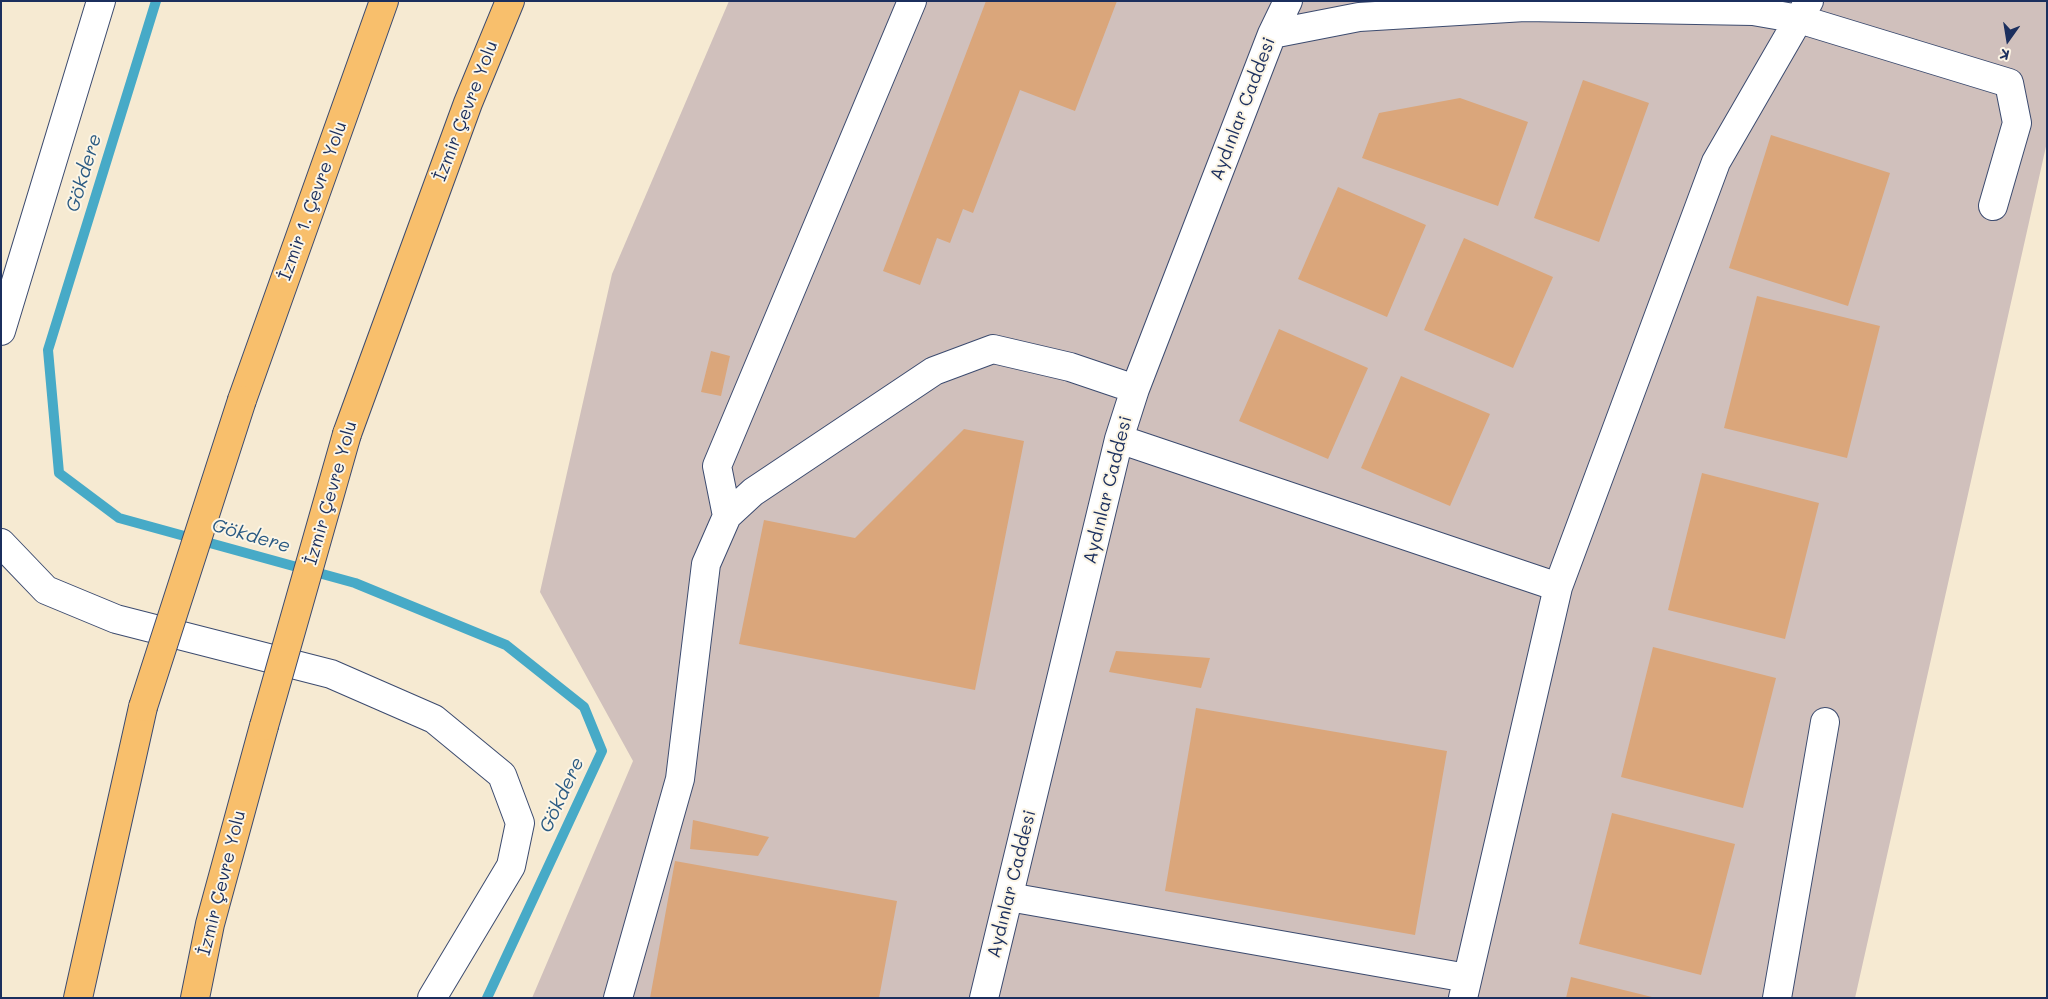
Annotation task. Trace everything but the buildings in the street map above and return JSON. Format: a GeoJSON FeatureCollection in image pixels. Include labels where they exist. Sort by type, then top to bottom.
{"type":"FeatureCollection","features":[{"type":"Feature","properties":{"kind":"highway","name":"İzmir 1. Çevre Yolu"},"geometry":{"type":"LineString","coordinates":[[78,998],[143,707],[242,400],[384,1]]}},
{"type":"Feature","properties":{"kind":"highway","name":"İzmir Çevre Yolu"},"geometry":{"type":"LineString","coordinates":[[195,998],[210,924],[347,434],[468,103],[510,1]]}},
{"type":"Feature","properties":{"kind":"street"},"geometry":{"type":"LineString","coordinates":[[1,331],[101,1]]}},
{"type":"Feature","properties":{"kind":"street"},"geometry":{"type":"LineString","coordinates":[[727,516],[717,466],[912,1]]}},
{"type":"Feature","properties":{"kind":"street","name":"Aydınlar Caddesi"},"geometry":{"type":"LineString","coordinates":[[984,998],[1119,439],[1135,389],[1272,34],[1288,1]]}},
{"type":"Feature","properties":{"kind":"street"},"geometry":{"type":"LineString","coordinates":[[1272,34],[1359,17],[1525,7],[1754,11],[1804,10],[2009,83],[2018,124],[1993,206]]}},
{"type":"Feature","properties":{"kind":"street"},"geometry":{"type":"LineString","coordinates":[[1009,897],[1465,988],[1558,587],[1716,162],[1804,10]]}},
{"type":"Feature","properties":{"kind":"street"},"geometry":{"type":"LineString","coordinates":[[618,998],[680,778],[706,564],[727,516],[753,492],[934,371],[993,348],[1070,367],[1135,389]]}},
{"type":"Feature","properties":{"kind":"street"},"geometry":{"type":"LineString","coordinates":[[1119,439],[1558,587]]}},
{"type":"Feature","properties":{"kind":"street"},"geometry":{"type":"LineString","coordinates":[[1,543],[46,590],[116,619],[331,674],[434,719],[502,774],[520,824],[512,866],[432,998]]}},
{"type":"Feature","properties":{"kind":"street"},"geometry":{"type":"LineString","coordinates":[[1777,998],[1825,722]]}},
{"type":"Feature","properties":{"kind":"shaded area"},"geometry":{"type":"Polygon","coordinates":[[[729,1],[2047,1],[2047,142],[1855,998],[532,998],[633,761],[540,592],[612,274],[729,1]]]}},
{"type":"Feature","properties":{"kind":"waterway","name":"Gökdere"},"geometry":{"type":"LineString","coordinates":[[156,1],[48,350],[59,473],[119,518],[355,583],[506,645],[584,707],[602,751],[487,998]]}}]}
